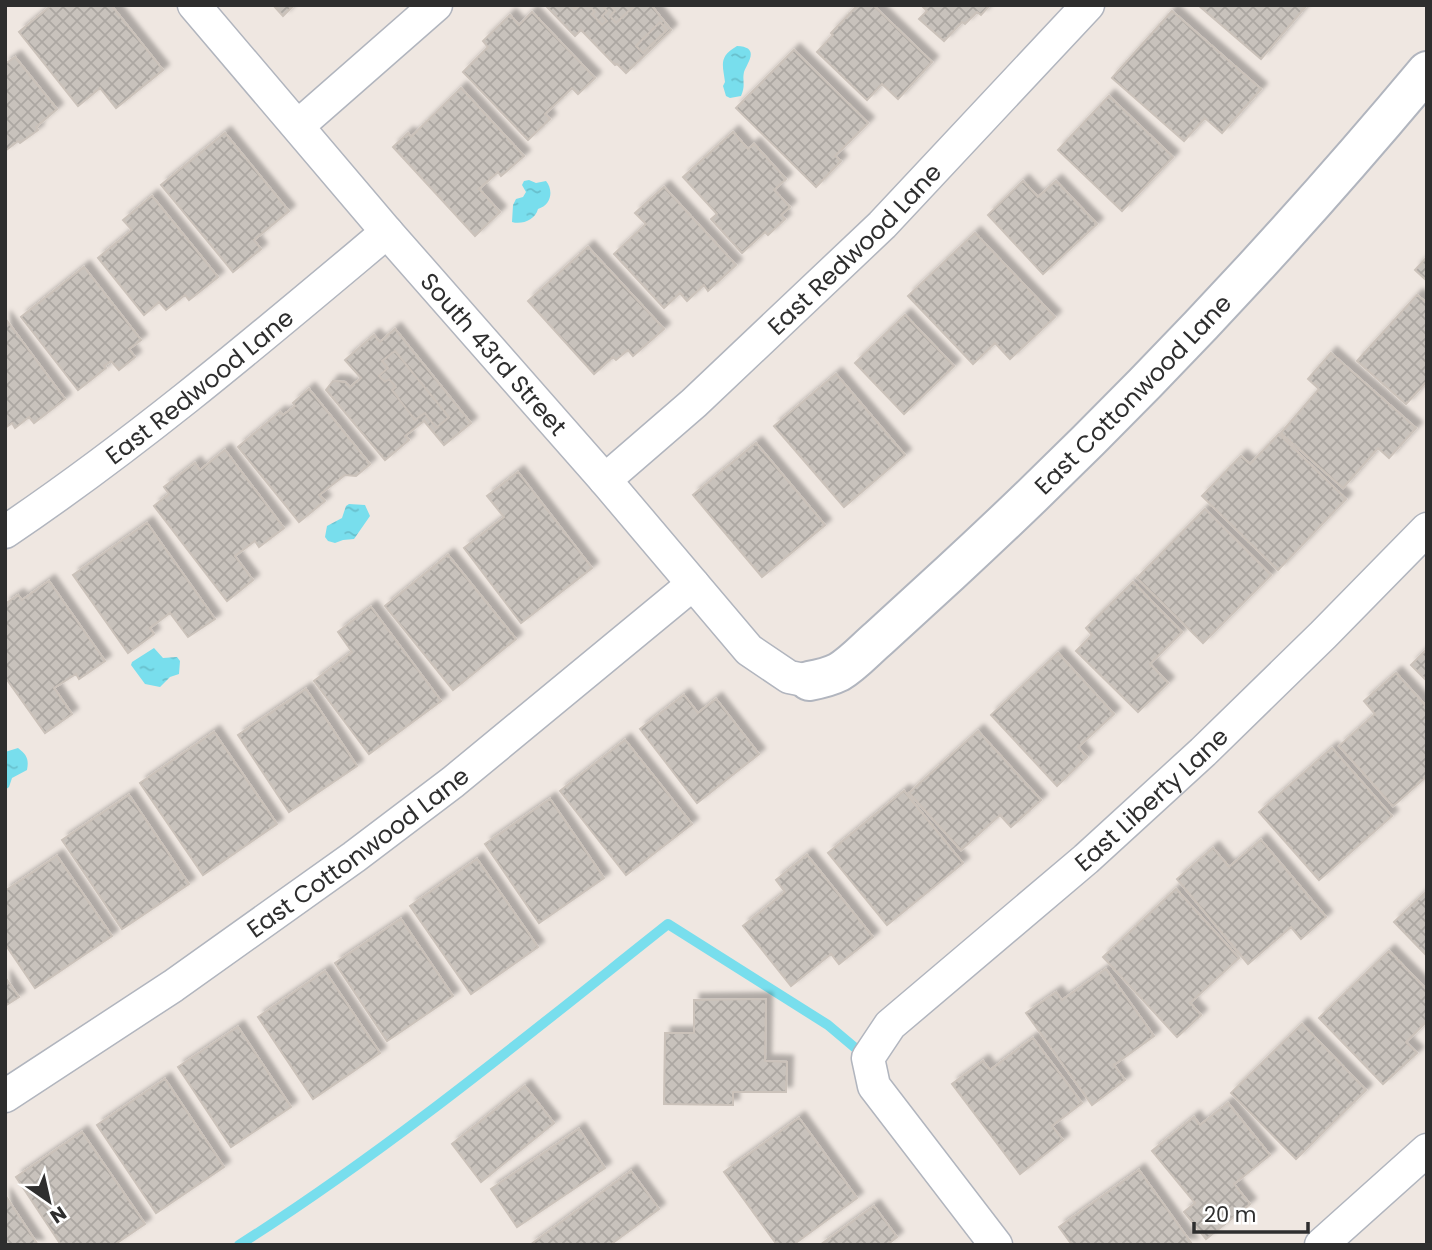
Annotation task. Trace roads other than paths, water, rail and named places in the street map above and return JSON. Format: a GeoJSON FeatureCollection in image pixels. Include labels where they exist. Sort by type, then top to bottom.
{"type":"FeatureCollection","features":[{"type":"Feature","properties":{"kind":"street","name":"South 43rd Street"},"geometry":{"type":"LineString","coordinates":[[194,5],[387,233],[605,480],[749,650],[789,677],[809,681]]}},
{"type":"Feature","properties":{"kind":"street"},"geometry":{"type":"LineString","coordinates":[[298,126],[436,5]]}},
{"type":"Feature","properties":{"kind":"street","name":"East Redwood Lane"},"geometry":{"type":"LineString","coordinates":[[605,480],[694,403],[882,225],[1088,5]]}},
{"type":"Feature","properties":{"kind":"street","name":"East Cottonwood Lane"},"geometry":{"type":"LineString","coordinates":[[809,681],[827,678],[852,662],[1067,461],[1150,379],[1266,256],[1427,71]]}},
{"type":"Feature","properties":{"kind":"street","name":"East Redwood Lane"},"geometry":{"type":"LineString","coordinates":[[5,532],[141,435],[387,233]]}},
{"type":"Feature","properties":{"kind":"street","name":"East Liberty Lane"},"geometry":{"type":"LineString","coordinates":[[996,1245],[874,1086],[869,1058],[890,1025],[1086,859],[1193,761],[1427,529]]}},
{"type":"Feature","properties":{"kind":"street","name":"East Cottonwood Lane"},"geometry":{"type":"LineString","coordinates":[[5,1096],[173,986],[354,857],[453,782],[693,584]]}},
{"type":"Feature","properties":{"kind":"street"},"geometry":{"type":"LineString","coordinates":[[1321,1245],[1427,1150]]}},
{"type":"Feature","properties":{"kind":"water"},"geometry":{"type":"Polygon","coordinates":[[[737,46],[749,49],[751,56],[744,72],[741,96],[730,98],[726,96],[723,86],[723,62],[727,54],[737,46]]]}},
{"type":"Feature","properties":{"kind":"water"},"geometry":{"type":"Polygon","coordinates":[[[529,180],[536,183],[546,181],[550,197],[528,221],[512,222],[513,205],[516,199],[523,197],[526,192],[522,185],[529,180]]]}},
{"type":"Feature","properties":{"kind":"water"},"geometry":{"type":"Polygon","coordinates":[[[349,504],[365,505],[370,516],[354,539],[335,543],[328,541],[325,537],[327,526],[342,518],[349,504]]]}},
{"type":"Feature","properties":{"kind":"water"},"geometry":{"type":"Polygon","coordinates":[[[154,648],[163,658],[177,657],[180,661],[179,674],[170,677],[160,687],[145,684],[131,665],[154,648]]]}},
{"type":"Feature","properties":{"kind":"water"},"geometry":{"type":"Polygon","coordinates":[[[18,748],[27,758],[27,770],[12,778],[5,790],[5,752],[18,748]]]}},
{"type":"Feature","properties":{"kind":"waterway"},"geometry":{"type":"LineString","coordinates":[[239,1245],[404,1131],[668,924],[828,1025],[866,1057]]}}]}
